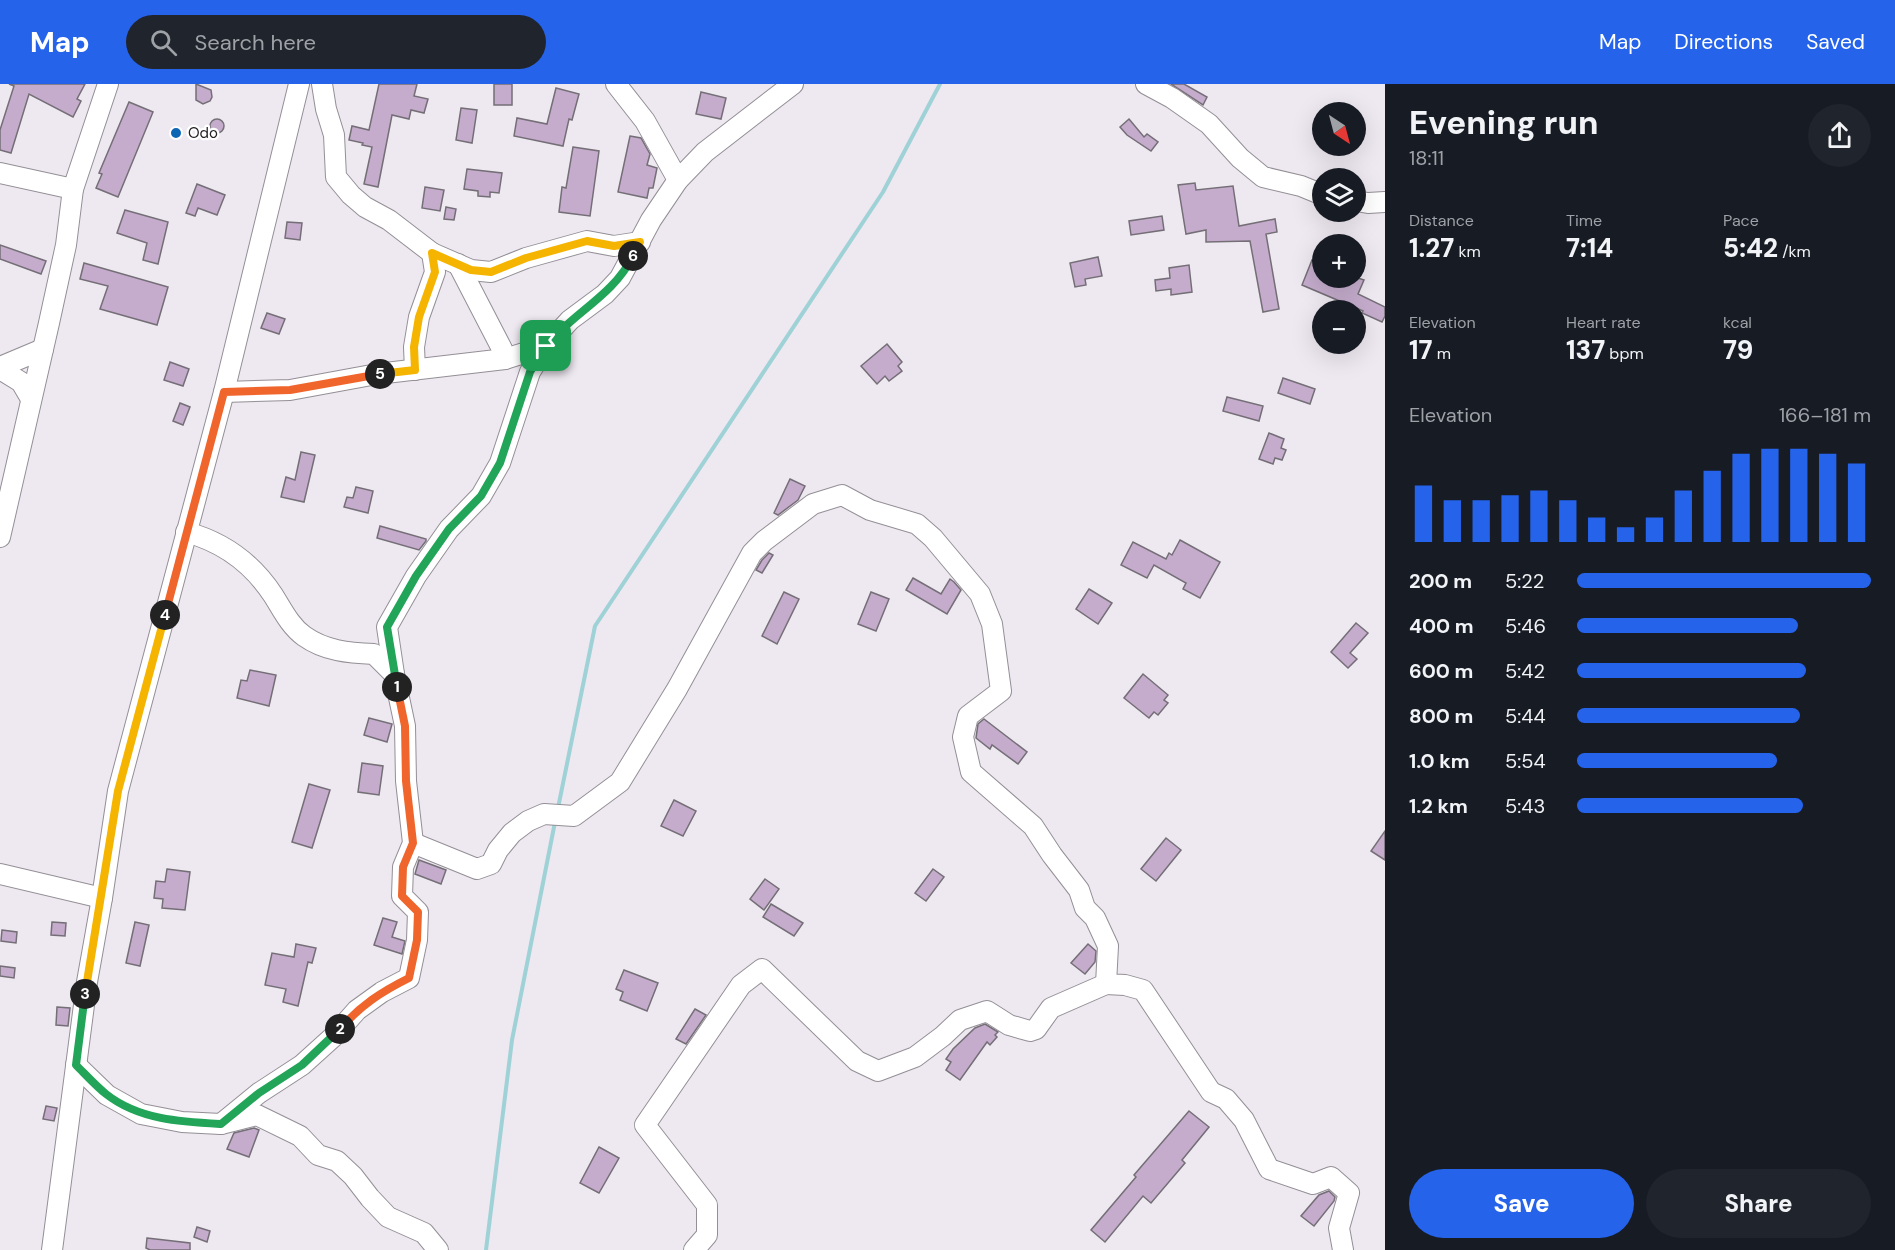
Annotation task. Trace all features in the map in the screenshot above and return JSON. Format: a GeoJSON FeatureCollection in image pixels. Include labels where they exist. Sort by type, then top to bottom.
{"type":"FeatureCollection","features":[{"type":"Feature","properties":{"kind":"street"},"geometry":{"type":"LineString","coordinates":[[0,537],[66,245],[73,189],[108,84]]}},
{"type":"Feature","properties":{"kind":"street"},"geometry":{"type":"LineString","coordinates":[[52,1250],[89,970],[118,791],[224,392],[298,84]]}},
{"type":"Feature","properties":{"kind":"street"},"geometry":{"type":"LineString","coordinates":[[322,84],[326,109],[334,135],[336,177],[365,207],[389,220],[432,253],[471,270],[491,272],[526,258],[587,241],[614,246],[640,242]]}},
{"type":"Feature","properties":{"kind":"street"},"geometry":{"type":"LineString","coordinates":[[616,84],[645,121],[678,180]]}},
{"type":"Feature","properties":{"kind":"street"},"geometry":{"type":"LineString","coordinates":[[221,1124],[259,1093],[302,1065],[333,1037],[357,1010],[382,992],[409,978],[417,940],[418,912],[402,896],[403,867],[413,843],[406,781],[405,726],[387,627],[416,576],[449,529],[481,496],[500,463],[530,372],[546,346],[570,320],[604,294],[620,278],[651,220],[678,180],[705,152],[793,84]]}},
{"type":"Feature","properties":{"kind":"street"},"geometry":{"type":"LineString","coordinates":[[1146,84],[1172,98],[1209,124],[1240,158],[1263,177],[1312,190]]}},
{"type":"Feature","properties":{"kind":"street"},"geometry":{"type":"LineString","coordinates":[[0,173],[73,189]]}},
{"type":"Feature","properties":{"kind":"street"},"geometry":{"type":"LineString","coordinates":[[1366,201],[1385,202]]}},
{"type":"Feature","properties":{"kind":"street"},"geometry":{"type":"LineString","coordinates":[[415,370],[414,347],[419,317],[435,272],[432,253]]}},
{"type":"Feature","properties":{"kind":"street"},"geometry":{"type":"LineString","coordinates":[[458,264],[505,359]]}},
{"type":"Feature","properties":{"kind":"street"},"geometry":{"type":"LineString","coordinates":[[224,392],[290,390],[377,374],[505,359],[546,346]]}},
{"type":"Feature","properties":{"kind":"street"},"geometry":{"type":"LineString","coordinates":[[0,368],[43,349]]}},
{"type":"Feature","properties":{"kind":"street"},"geometry":{"type":"LineString","coordinates":[[0,368],[21,382],[31,399]]}},
{"type":"Feature","properties":{"kind":"street"},"geometry":{"type":"LineString","coordinates":[[413,843],[477,869],[491,864],[512,833],[528,821],[544,814],[574,816],[620,782],[683,679],[752,553],[764,541],[813,504],[842,495],[870,510],[917,524],[933,538],[980,594],[992,624],[1001,691],[968,716],[963,738],[971,772],[1033,826],[1052,855],[1080,890],[1084,908],[1095,918],[1108,946],[1106,984]]}},
{"type":"Feature","properties":{"kind":"street"},"geometry":{"type":"LineString","coordinates":[[186,532],[206,537],[253,568],[287,618],[302,635],[323,647],[346,652],[374,654],[394,674]]}},
{"type":"Feature","properties":{"kind":"street"},"geometry":{"type":"LineString","coordinates":[[0,874],[102,898]]}},
{"type":"Feature","properties":{"kind":"street"},"geometry":{"type":"LineString","coordinates":[[693,1250],[707,1235],[707,1205],[645,1125],[741,985],[762,969],[858,1060],[878,1071],[915,1057],[944,1036],[960,1020],[987,1011],[1009,1025],[1030,1031],[1036,1029],[1051,1008],[1106,984],[1125,985],[1143,990],[1211,1092],[1226,1099],[1244,1120],[1269,1168],[1313,1184],[1330,1177],[1349,1193],[1339,1228],[1343,1250]]}},
{"type":"Feature","properties":{"kind":"street"},"geometry":{"type":"LineString","coordinates":[[76,1065],[107,1095],[141,1114],[182,1122],[221,1124],[257,1115],[300,1136],[318,1155],[337,1161],[388,1217],[424,1233],[438,1250]]}},
{"type":"Feature","properties":{"kind":"building"},"geometry":{"type":"Polygon","coordinates":[[[9,84],[85,84],[77,99],[81,101],[73,117],[29,94],[11,153],[0,150],[0,130],[14,86],[9,84]]]}},
{"type":"Feature","properties":{"kind":"building"},"geometry":{"type":"Polygon","coordinates":[[[196,84],[211,90],[210,101],[203,104],[196,100],[196,84]]]}},
{"type":"Feature","properties":{"kind":"building"},"geometry":{"type":"Polygon","coordinates":[[[379,84],[417,84],[414,96],[428,99],[424,113],[411,110],[409,119],[392,115],[378,187],[364,184],[372,147],[349,140],[352,126],[369,130],[379,84]]]}},
{"type":"Feature","properties":{"kind":"building"},"geometry":{"type":"Polygon","coordinates":[[[494,84],[512,84],[512,105],[494,105],[494,84]]]}},
{"type":"Feature","properties":{"kind":"building"},"geometry":{"type":"Polygon","coordinates":[[[1171,84],[1184,84],[1207,97],[1203,105],[1171,84]]]}},
{"type":"Feature","properties":{"kind":"building"},"geometry":{"type":"Polygon","coordinates":[[[556,88],[579,94],[572,120],[569,119],[563,146],[514,136],[517,118],[547,124],[556,88]]]}},
{"type":"Feature","properties":{"kind":"building"},"geometry":{"type":"Polygon","coordinates":[[[701,92],[726,98],[721,119],[696,114],[701,92]]]}},
{"type":"Feature","properties":{"kind":"building"},"geometry":{"type":"Polygon","coordinates":[[[129,102],[153,112],[118,197],[96,188],[102,174],[99,173],[129,102]]]}},
{"type":"Feature","properties":{"kind":"building"},"geometry":{"type":"Polygon","coordinates":[[[461,108],[477,110],[472,143],[456,140],[461,108]]]}},
{"type":"Feature","properties":{"kind":"building"},"geometry":{"type":"Polygon","coordinates":[[[214,119],[220,119],[224,126],[220,133],[214,133],[210,129],[210,123],[214,119]]]}},
{"type":"Feature","properties":{"kind":"building"},"geometry":{"type":"Polygon","coordinates":[[[1129,119],[1144,137],[1147,134],[1158,142],[1151,151],[1127,135],[1120,127],[1129,119]]]}},
{"type":"Feature","properties":{"kind":"building"},"geometry":{"type":"Polygon","coordinates":[[[630,136],[641,138],[650,154],[647,165],[657,168],[653,188],[649,188],[647,198],[618,192],[630,136]]]}},
{"type":"Feature","properties":{"kind":"building"},"geometry":{"type":"Polygon","coordinates":[[[573,147],[599,151],[590,216],[559,212],[562,187],[566,188],[573,147]]]}},
{"type":"Feature","properties":{"kind":"building"},"geometry":{"type":"Polygon","coordinates":[[[467,169],[502,173],[499,193],[490,192],[490,197],[478,196],[478,191],[464,189],[467,169]]]}},
{"type":"Feature","properties":{"kind":"building"},"geometry":{"type":"Polygon","coordinates":[[[1195,183],[1196,190],[1233,186],[1239,226],[1275,219],[1277,232],[1266,234],[1279,309],[1263,312],[1250,241],[1206,242],[1206,230],[1186,234],[1178,185],[1195,183]]]}},
{"type":"Feature","properties":{"kind":"building"},"geometry":{"type":"Polygon","coordinates":[[[197,184],[225,195],[217,215],[198,208],[195,216],[186,213],[197,184]]]}},
{"type":"Feature","properties":{"kind":"building"},"geometry":{"type":"Polygon","coordinates":[[[425,187],[444,190],[440,211],[422,208],[425,187]]]}},
{"type":"Feature","properties":{"kind":"building"},"geometry":{"type":"Polygon","coordinates":[[[446,207],[456,209],[454,220],[444,219],[446,207]]]}},
{"type":"Feature","properties":{"kind":"building"},"geometry":{"type":"Polygon","coordinates":[[[125,210],[168,222],[158,264],[143,260],[147,243],[117,233],[125,210]]]}},
{"type":"Feature","properties":{"kind":"building"},"geometry":{"type":"Polygon","coordinates":[[[1162,216],[1164,230],[1131,235],[1129,221],[1162,216]]]}},
{"type":"Feature","properties":{"kind":"building"},"geometry":{"type":"Polygon","coordinates":[[[287,222],[302,223],[300,240],[285,238],[287,222]]]}},
{"type":"Feature","properties":{"kind":"building"},"geometry":{"type":"Polygon","coordinates":[[[0,245],[46,261],[41,274],[0,259],[0,245]]]}},
{"type":"Feature","properties":{"kind":"building"},"geometry":{"type":"Polygon","coordinates":[[[1098,257],[1102,276],[1085,279],[1086,285],[1075,287],[1070,263],[1098,257]]]}},
{"type":"Feature","properties":{"kind":"building"},"geometry":{"type":"Polygon","coordinates":[[[1312,260],[1312,288],[1361,288],[1358,294],[1385,307],[1385,316],[1382,322],[1366,315],[1366,300],[1337,300],[1302,285],[1312,260]]]}},
{"type":"Feature","properties":{"kind":"building"},"geometry":{"type":"Polygon","coordinates":[[[84,263],[168,287],[157,325],[100,309],[108,286],[80,279],[84,263]]]}},
{"type":"Feature","properties":{"kind":"building"},"geometry":{"type":"Polygon","coordinates":[[[1189,265],[1192,292],[1171,295],[1171,289],[1156,291],[1155,280],[1170,278],[1169,268],[1189,265]]]}},
{"type":"Feature","properties":{"kind":"building"},"geometry":{"type":"Polygon","coordinates":[[[267,313],[285,319],[279,334],[261,328],[267,313]]]}},
{"type":"Feature","properties":{"kind":"building"},"geometry":{"type":"Polygon","coordinates":[[[887,344],[902,362],[898,366],[902,371],[889,381],[885,376],[877,384],[861,366],[887,344]]]}},
{"type":"Feature","properties":{"kind":"building"},"geometry":{"type":"Polygon","coordinates":[[[170,362],[189,369],[183,386],[164,380],[170,362]]]}},
{"type":"Feature","properties":{"kind":"building"},"geometry":{"type":"Polygon","coordinates":[[[1283,378],[1315,389],[1310,404],[1278,393],[1283,378]]]}},
{"type":"Feature","properties":{"kind":"building"},"geometry":{"type":"Polygon","coordinates":[[[1227,397],[1263,406],[1259,421],[1223,411],[1227,397]]]}},
{"type":"Feature","properties":{"kind":"building"},"geometry":{"type":"Polygon","coordinates":[[[180,403],[190,407],[183,425],[173,421],[180,403]]]}},
{"type":"Feature","properties":{"kind":"building"},"geometry":{"type":"Polygon","coordinates":[[[1269,433],[1284,439],[1281,448],[1286,450],[1282,460],[1275,458],[1273,464],[1259,459],[1269,433]]]}},
{"type":"Feature","properties":{"kind":"building"},"geometry":{"type":"Polygon","coordinates":[[[301,452],[315,455],[304,502],[281,497],[286,477],[295,480],[301,452]]]}},
{"type":"Feature","properties":{"kind":"building"},"geometry":{"type":"Polygon","coordinates":[[[790,479],[805,486],[798,500],[778,515],[774,513],[790,479]]]}},
{"type":"Feature","properties":{"kind":"building"},"geometry":{"type":"Polygon","coordinates":[[[356,487],[373,491],[368,513],[344,507],[347,497],[353,498],[356,487]]]}},
{"type":"Feature","properties":{"kind":"building"},"geometry":{"type":"Polygon","coordinates":[[[380,526],[426,539],[426,541],[419,550],[377,538],[380,526]]]}},
{"type":"Feature","properties":{"kind":"building"},"geometry":{"type":"Polygon","coordinates":[[[1180,540],[1220,562],[1200,598],[1183,589],[1186,583],[1154,565],[1147,578],[1121,565],[1133,542],[1166,559],[1169,553],[1172,555],[1180,540]]]}},
{"type":"Feature","properties":{"kind":"building"},"geometry":{"type":"Polygon","coordinates":[[[769,553],[773,555],[762,573],[756,570],[762,560],[769,553]]]}},
{"type":"Feature","properties":{"kind":"building"},"geometry":{"type":"Polygon","coordinates":[[[913,578],[941,594],[950,579],[954,582],[961,590],[947,614],[906,590],[913,578]]]}},
{"type":"Feature","properties":{"kind":"building"},"geometry":{"type":"Polygon","coordinates":[[[1089,589],[1112,603],[1098,624],[1076,609],[1089,589]]]}},
{"type":"Feature","properties":{"kind":"building"},"geometry":{"type":"Polygon","coordinates":[[[784,592],[799,599],[777,644],[762,636],[784,592]]]}},
{"type":"Feature","properties":{"kind":"building"},"geometry":{"type":"Polygon","coordinates":[[[871,592],[889,599],[876,631],[858,624],[871,592]]]}},
{"type":"Feature","properties":{"kind":"building"},"geometry":{"type":"Polygon","coordinates":[[[1356,623],[1368,633],[1350,653],[1357,659],[1348,668],[1331,652],[1356,623]]]}},
{"type":"Feature","properties":{"kind":"building"},"geometry":{"type":"Polygon","coordinates":[[[250,670],[276,675],[269,706],[237,698],[241,680],[247,681],[250,670]]]}},
{"type":"Feature","properties":{"kind":"building"},"geometry":{"type":"Polygon","coordinates":[[[1143,674],[1168,695],[1164,700],[1168,703],[1158,715],[1154,712],[1149,718],[1124,698],[1143,674]]]}},
{"type":"Feature","properties":{"kind":"building"},"geometry":{"type":"Polygon","coordinates":[[[369,718],[392,724],[387,742],[364,735],[369,718]]]}},
{"type":"Feature","properties":{"kind":"building"},"geometry":{"type":"Polygon","coordinates":[[[984,719],[1027,752],[1018,764],[992,745],[990,749],[976,738],[978,724],[984,719]]]}},
{"type":"Feature","properties":{"kind":"building"},"geometry":{"type":"Polygon","coordinates":[[[362,763],[383,766],[379,795],[358,792],[362,763]]]}},
{"type":"Feature","properties":{"kind":"building"},"geometry":{"type":"Polygon","coordinates":[[[309,784],[330,790],[312,848],[292,842],[309,784]]]}},
{"type":"Feature","properties":{"kind":"building"},"geometry":{"type":"Polygon","coordinates":[[[674,800],[696,811],[683,836],[661,826],[674,800]]]}},
{"type":"Feature","properties":{"kind":"building"},"geometry":{"type":"Polygon","coordinates":[[[1385,831],[1385,860],[1371,851],[1385,831]]]}},
{"type":"Feature","properties":{"kind":"building"},"geometry":{"type":"Polygon","coordinates":[[[1166,838],[1181,850],[1156,881],[1141,869],[1166,838]]]}},
{"type":"Feature","properties":{"kind":"building"},"geometry":{"type":"Polygon","coordinates":[[[419,860],[446,870],[441,884],[415,874],[419,860]]]}},
{"type":"Feature","properties":{"kind":"building"},"geometry":{"type":"Polygon","coordinates":[[[167,869],[190,872],[185,910],[162,908],[163,899],[154,898],[156,881],[165,882],[167,869]]]}},
{"type":"Feature","properties":{"kind":"building"},"geometry":{"type":"Polygon","coordinates":[[[933,869],[944,877],[926,901],[915,893],[933,869]]]}},
{"type":"Feature","properties":{"kind":"building"},"geometry":{"type":"Polygon","coordinates":[[[765,879],[779,889],[764,910],[750,899],[765,879]]]}},
{"type":"Feature","properties":{"kind":"building"},"geometry":{"type":"Polygon","coordinates":[[[771,904],[803,923],[794,936],[763,917],[771,904]]]}},
{"type":"Feature","properties":{"kind":"building"},"geometry":{"type":"Polygon","coordinates":[[[383,918],[397,922],[392,937],[405,941],[402,954],[374,945],[383,918]]]}},
{"type":"Feature","properties":{"kind":"building"},"geometry":{"type":"Polygon","coordinates":[[[52,922],[66,923],[65,936],[51,935],[52,922]]]}},
{"type":"Feature","properties":{"kind":"building"},"geometry":{"type":"Polygon","coordinates":[[[135,922],[149,925],[140,966],[126,963],[135,922]]]}},
{"type":"Feature","properties":{"kind":"building"},"geometry":{"type":"Polygon","coordinates":[[[2,930],[17,932],[16,943],[1,941],[2,930]]]}},
{"type":"Feature","properties":{"kind":"building"},"geometry":{"type":"Polygon","coordinates":[[[296,944],[316,948],[312,963],[308,962],[298,1006],[283,1002],[286,989],[265,985],[272,953],[294,957],[296,944]]]}},
{"type":"Feature","properties":{"kind":"building"},"geometry":{"type":"Polygon","coordinates":[[[1088,944],[1096,951],[1095,962],[1085,974],[1071,963],[1088,944]]]}},
{"type":"Feature","properties":{"kind":"building"},"geometry":{"type":"Polygon","coordinates":[[[0,966],[15,968],[14,978],[0,976],[0,966]]]}},
{"type":"Feature","properties":{"kind":"building"},"geometry":{"type":"Polygon","coordinates":[[[624,970],[658,983],[647,1011],[620,1000],[623,992],[616,989],[624,970]]]}},
{"type":"Feature","properties":{"kind":"building"},"geometry":{"type":"Polygon","coordinates":[[[57,1007],[70,1008],[68,1026],[56,1025],[57,1007]]]}},
{"type":"Feature","properties":{"kind":"building"},"geometry":{"type":"Polygon","coordinates":[[[695,1009],[706,1015],[686,1044],[676,1039],[695,1009]]]}},
{"type":"Feature","properties":{"kind":"building"},"geometry":{"type":"Polygon","coordinates":[[[985,1024],[998,1032],[995,1035],[997,1037],[990,1045],[987,1042],[960,1080],[946,1070],[951,1062],[946,1059],[975,1028],[985,1024]]]}},
{"type":"Feature","properties":{"kind":"building"},"geometry":{"type":"Polygon","coordinates":[[[46,1106],[57,1108],[54,1121],[43,1119],[46,1106]]]}},
{"type":"Feature","properties":{"kind":"building"},"geometry":{"type":"Polygon","coordinates":[[[1189,1111],[1209,1127],[1182,1160],[1185,1163],[1151,1203],[1143,1196],[1105,1242],[1091,1230],[1189,1111]]]}},
{"type":"Feature","properties":{"kind":"building"},"geometry":{"type":"Polygon","coordinates":[[[254,1128],[259,1130],[249,1157],[227,1149],[234,1133],[254,1128]]]}},
{"type":"Feature","properties":{"kind":"building"},"geometry":{"type":"Polygon","coordinates":[[[599,1147],[619,1158],[599,1193],[580,1183],[599,1147]]]}},
{"type":"Feature","properties":{"kind":"building"},"geometry":{"type":"Polygon","coordinates":[[[1329,1191],[1335,1197],[1334,1201],[1314,1226],[1301,1216],[1319,1195],[1329,1191]]]}},
{"type":"Feature","properties":{"kind":"building"},"geometry":{"type":"Polygon","coordinates":[[[197,1227],[210,1231],[207,1242],[194,1237],[197,1227]]]}},
{"type":"Feature","properties":{"kind":"building"},"geometry":{"type":"Polygon","coordinates":[[[147,1238],[190,1243],[190,1250],[150,1250],[146,1248],[147,1238]]]}},
{"type":"Feature","properties":{"kind":"waterway"},"geometry":{"type":"LineString","coordinates":[[558,808],[595,626],[883,192],[940,84]]}},
{"type":"Feature","properties":{"kind":"waterway"},"geometry":{"type":"LineString","coordinates":[[486,1250],[512,1040],[555,822]]}},
{"type":"Feature","properties":{"kind":"place","name":"Odo"},"geometry":{"type":"Point","coordinates":[176,133]}},
{"type":"Feature","properties":{"kind":"route"},"geometry":{"type":"LineString","coordinates":[[587,241],[614,246],[640,242],[620,278],[604,294],[570,320],[546,346],[530,372],[500,463],[481,496],[449,529],[416,576],[387,627],[405,726],[406,781],[413,843],[403,867],[402,896],[418,912],[415,957],[409,978],[382,992],[357,1010],[333,1037],[302,1065],[259,1093],[221,1124],[182,1122],[141,1114],[107,1095],[76,1065],[87,981],[118,791],[224,392],[290,390],[377,374],[415,370],[414,347],[419,317],[435,272],[432,253],[471,270],[491,272],[526,258],[587,241]]}}]}
